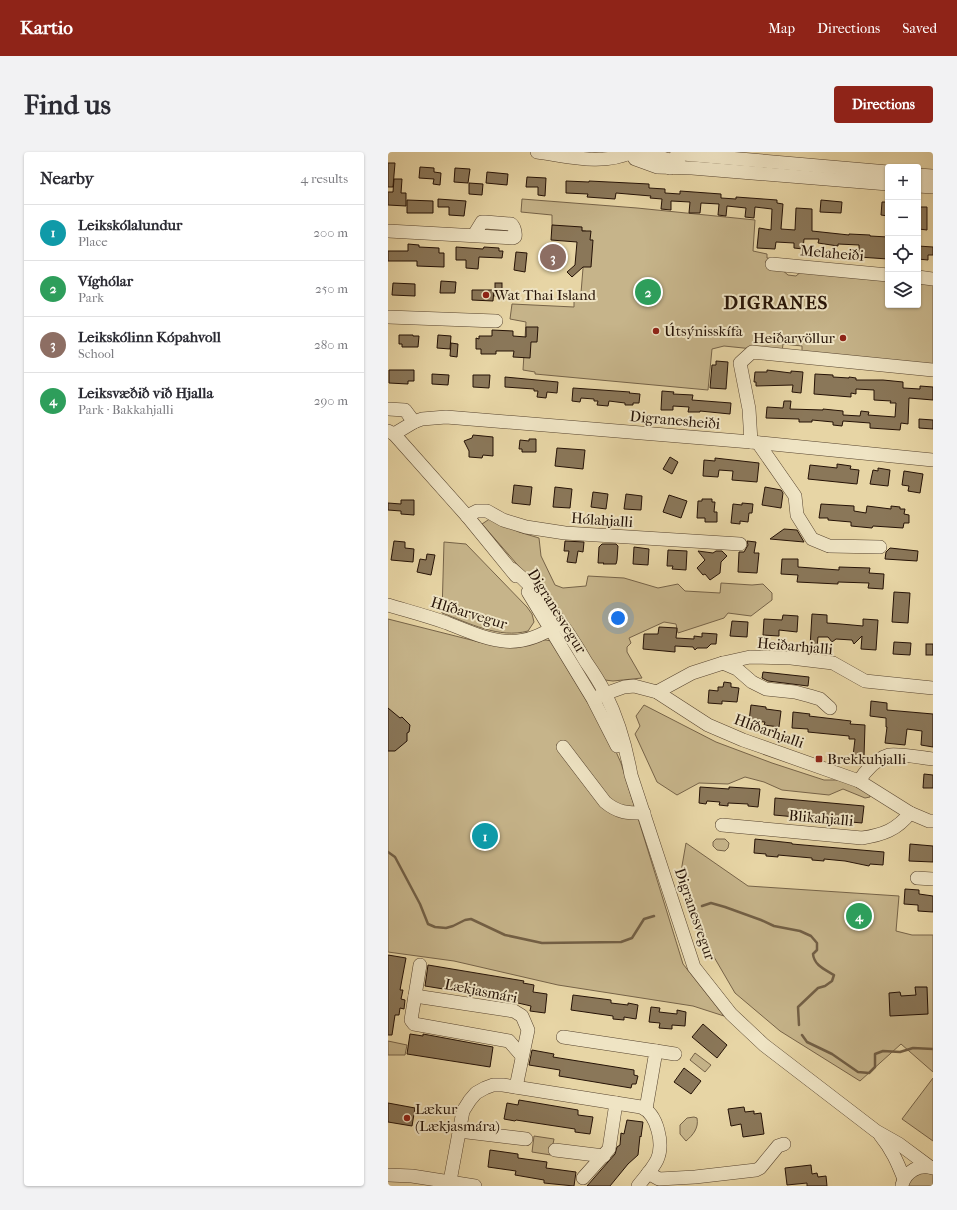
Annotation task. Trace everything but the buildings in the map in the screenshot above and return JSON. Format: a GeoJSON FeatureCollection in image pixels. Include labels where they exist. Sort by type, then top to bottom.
{"type":"FeatureCollection","features":[{"type":"Feature","properties":{"kind":"street"},"geometry":{"type":"LineString","coordinates":[[537,152],[616,162],[640,154],[657,167],[670,164],[692,168],[885,184]]}},
{"type":"Feature","properties":{"kind":"street"},"geometry":{"type":"LineString","coordinates":[[670,164],[676,156],[684,154],[885,172]]}},
{"type":"Feature","properties":{"kind":"street"},"geometry":{"type":"LineString","coordinates":[[921,175],[933,176]]}},
{"type":"Feature","properties":{"kind":"street"},"geometry":{"type":"LineString","coordinates":[[921,186],[933,187]]}},
{"type":"Feature","properties":{"kind":"street"},"geometry":{"type":"LineString","coordinates":[[388,231],[473,235]]}},
{"type":"Feature","properties":{"kind":"street","name":"Melaheiði"},"geometry":{"type":"LineString","coordinates":[[772,264],[885,275]]}},
{"type":"Feature","properties":{"kind":"street"},"geometry":{"type":"LineString","coordinates":[[921,277],[933,279]]}},
{"type":"Feature","properties":{"kind":"street"},"geometry":{"type":"LineString","coordinates":[[388,317],[496,322]]}},
{"type":"Feature","properties":{"kind":"street"},"geometry":{"type":"LineString","coordinates":[[880,548],[829,546],[812,539],[797,516],[796,496],[755,443],[740,362],[752,352],[933,370]]}},
{"type":"Feature","properties":{"kind":"street"},"geometry":{"type":"LineString","coordinates":[[388,409],[405,410],[414,422]]}},
{"type":"Feature","properties":{"kind":"street","name":"Digranesheiði"},"geometry":{"type":"LineString","coordinates":[[391,432],[414,422],[446,417],[755,443],[933,460]]}},
{"type":"Feature","properties":{"kind":"street","name":"Digranesvegur"},"geometry":{"type":"LineString","coordinates":[[391,432],[467,516],[512,569],[533,600],[556,626],[599,696],[631,775],[694,967],[731,1014],[764,1045],[876,1131],[899,1144],[932,1168]]}},
{"type":"Feature","properties":{"kind":"street","name":"Hólahjalli"},"geometry":{"type":"LineString","coordinates":[[467,516],[477,511],[487,511],[503,520],[526,527],[565,533],[740,544]]}},
{"type":"Feature","properties":{"kind":"street","name":"Hlíðarvegur"},"geometry":{"type":"LineString","coordinates":[[388,605],[422,615],[495,641],[511,642],[527,640],[556,626]]}},
{"type":"Feature","properties":{"kind":"street","name":"Heiðarhjalli"},"geometry":{"type":"LineString","coordinates":[[657,692],[692,673],[723,663],[750,657],[791,658],[833,663],[865,681],[933,688]]}},
{"type":"Feature","properties":{"kind":"street"},"geometry":{"type":"LineString","coordinates":[[723,663],[737,669],[752,682],[766,689],[795,692],[810,696],[820,699],[830,708]]}},
{"type":"Feature","properties":{"kind":"street","name":"Hlíðarhjalli"},"geometry":{"type":"LineString","coordinates":[[599,696],[624,687],[634,686],[657,692],[708,725],[743,740],[859,781],[910,813],[929,821],[933,821]]}},
{"type":"Feature","properties":{"kind":"street"},"geometry":{"type":"LineString","coordinates":[[564,747],[605,802],[612,808],[626,813],[644,813]]}},
{"type":"Feature","properties":{"kind":"street"},"geometry":{"type":"LineString","coordinates":[[859,781],[866,771],[876,762],[890,755],[933,759]]}},
{"type":"Feature","properties":{"kind":"street","name":"Blikahjalli"},"geometry":{"type":"LineString","coordinates":[[722,825],[862,838],[880,835],[898,826],[910,813]]}},
{"type":"Feature","properties":{"kind":"street"},"geometry":{"type":"LineString","coordinates":[[917,878],[933,879]]}},
{"type":"Feature","properties":{"kind":"street"},"geometry":{"type":"LineString","coordinates":[[420,965],[411,1020],[414,1024],[509,1041],[522,1056]]}},
{"type":"Feature","properties":{"kind":"street","name":"Lækjasmári"},"geometry":{"type":"LineString","coordinates":[[415,996],[514,1011],[522,1016],[528,1030],[516,1087]]}},
{"type":"Feature","properties":{"kind":"street"},"geometry":{"type":"LineString","coordinates":[[563,1037],[675,1054]]}},
{"type":"Feature","properties":{"kind":"street"},"geometry":{"type":"LineString","coordinates":[[646,1109],[656,1051]]}},
{"type":"Feature","properties":{"kind":"street"},"geometry":{"type":"LineString","coordinates":[[450,1181],[463,1111],[476,1093],[493,1085],[516,1087],[646,1109],[653,1116],[656,1122],[660,1143],[657,1159],[638,1186]]}},
{"type":"Feature","properties":{"kind":"street"},"geometry":{"type":"LineString","coordinates":[[583,1178],[610,1149],[616,1103]]}},
{"type":"Feature","properties":{"kind":"street"},"geometry":{"type":"LineString","coordinates":[[459,1131],[526,1139]]}},
{"type":"Feature","properties":{"kind":"street","name":"Digranesvegur"},"geometry":{"type":"LineString","coordinates":[[876,1131],[891,1148],[897,1160],[902,1182]]}},
{"type":"Feature","properties":{"kind":"street"},"geometry":{"type":"LineString","coordinates":[[648,1173],[659,1179],[695,1182],[756,1170],[760,1168],[778,1146],[784,1144]]}},
{"type":"Feature","properties":{"kind":"street"},"geometry":{"type":"LineString","coordinates":[[555,1150],[604,1156]]}},
{"type":"Feature","properties":{"kind":"street"},"geometry":{"type":"LineString","coordinates":[[902,1182],[913,1170],[922,1167],[932,1168]]}},
{"type":"Feature","properties":{"kind":"street"},"geometry":{"type":"LineString","coordinates":[[388,1175],[412,1176],[475,1186]]}},
{"type":"Feature","properties":{"kind":"shaded area"},"geometry":{"type":"Polygon","coordinates":[[[522,199],[637,208],[755,220],[753,251],[767,254],[767,258],[782,259],[781,269],[788,275],[796,276],[803,270],[885,277],[885,308],[921,308],[921,280],[933,282],[933,368],[802,353],[802,346],[783,344],[782,352],[724,346],[712,349],[708,390],[535,374],[535,372],[523,370],[526,322],[510,319],[512,304],[574,307],[574,298],[581,293],[586,231],[552,225],[552,215],[521,212],[522,199]]]}},
{"type":"Feature","properties":{"kind":"shaded area"},"geometry":{"type":"Polygon","coordinates":[[[491,518],[519,532],[539,538],[541,556],[555,585],[563,588],[586,586],[588,576],[624,578],[658,588],[678,584],[685,591],[720,593],[721,583],[752,585],[763,584],[772,593],[772,600],[751,616],[728,613],[724,618],[678,633],[676,624],[664,622],[629,638],[631,643],[627,647],[627,652],[642,678],[613,681],[605,680],[522,570],[482,524],[491,518]]]}},
{"type":"Feature","properties":{"kind":"shaded area"},"geometry":{"type":"Polygon","coordinates":[[[444,542],[466,544],[527,607],[532,614],[534,622],[528,631],[506,633],[484,629],[442,613],[444,542]]]}},
{"type":"Feature","properties":{"kind":"shaded area"},"geometry":{"type":"Polygon","coordinates":[[[388,619],[491,645],[539,640],[551,641],[613,745],[621,763],[683,964],[724,1016],[693,1006],[558,985],[454,961],[388,952],[388,619]]]}},
{"type":"Feature","properties":{"kind":"shaded area"},"geometry":{"type":"Polygon","coordinates":[[[644,705],[716,742],[772,763],[824,780],[845,780],[870,793],[870,797],[865,798],[843,789],[829,795],[782,790],[764,782],[745,777],[728,784],[699,783],[677,795],[657,782],[635,734],[640,726],[636,716],[644,705]]]}},
{"type":"Feature","properties":{"kind":"shaded area"},"geometry":{"type":"Polygon","coordinates":[[[716,839],[725,839],[729,843],[728,848],[725,851],[717,850],[713,846],[713,842],[716,839]]]}},
{"type":"Feature","properties":{"kind":"shaded area"},"geometry":{"type":"Polygon","coordinates":[[[686,843],[748,886],[899,896],[896,931],[912,935],[933,935],[933,1072],[901,1044],[860,1081],[780,1031],[735,993],[707,945],[679,883],[686,843]]]}},
{"type":"Feature","properties":{"kind":"shaded area"},"geometry":{"type":"Polygon","coordinates":[[[388,1041],[407,1045],[405,1055],[388,1055],[388,1041]]]}},
{"type":"Feature","properties":{"kind":"shaded area"},"geometry":{"type":"Polygon","coordinates":[[[695,1053],[711,1065],[705,1072],[690,1060],[695,1053]]]}},
{"type":"Feature","properties":{"kind":"shaded area"},"geometry":{"type":"Polygon","coordinates":[[[933,1078],[933,1141],[902,1119],[933,1078]]]}},
{"type":"Feature","properties":{"kind":"shaded area"},"geometry":{"type":"Polygon","coordinates":[[[687,1118],[697,1118],[696,1128],[693,1134],[686,1141],[680,1134],[680,1125],[687,1118]]]}},
{"type":"Feature","properties":{"kind":"shaded area"},"geometry":{"type":"Polygon","coordinates":[[[534,1136],[554,1139],[551,1155],[532,1152],[534,1136]]]}},
{"type":"Feature","properties":{"kind":"shaded area"},"geometry":{"type":"Polygon","coordinates":[[[923,1172],[933,1174],[933,1186],[907,1186],[913,1177],[923,1172]]]}},
{"type":"Feature","properties":{"kind":"waterway"},"geometry":{"type":"LineString","coordinates":[[388,852],[395,857],[420,904],[428,924],[435,927],[446,928],[471,919],[505,935],[542,943],[621,942],[632,938],[644,919],[654,916]]}},
{"type":"Feature","properties":{"kind":"waterway"},"geometry":{"type":"LineString","coordinates":[[702,906],[711,903],[774,926],[800,931],[811,936],[817,943],[817,950],[813,954],[815,961],[817,964],[834,975],[832,981],[825,986],[818,988],[798,1007],[799,1025]]}},
{"type":"Feature","properties":{"kind":"waterway"},"geometry":{"type":"LineString","coordinates":[[802,1035],[807,1042],[832,1054],[858,1072],[869,1073],[875,1067],[875,1054],[883,1051],[900,1052],[913,1048],[933,1049]]}},
{"type":"Feature","properties":{"kind":"place","name":"Leikskólinn Kópahvoll"},"geometry":{"type":"Point","coordinates":[553,257]}},
{"type":"Feature","properties":{"kind":"place","name":"Víghólar"},"geometry":{"type":"Point","coordinates":[648,292]}},
{"type":"Feature","properties":{"kind":"place","name":"Wat Thai Island"},"geometry":{"type":"Point","coordinates":[486,295]}},
{"type":"Feature","properties":{"kind":"place","name":"Útsýnisskífa"},"geometry":{"type":"Point","coordinates":[656,331]}},
{"type":"Feature","properties":{"kind":"place","name":"Heiðarvöllur"},"geometry":{"type":"Point","coordinates":[843,338]}},
{"type":"Feature","properties":{"kind":"place","name":"Brekkuhjalli"},"geometry":{"type":"Point","coordinates":[819,759]}},
{"type":"Feature","properties":{"kind":"place","name":"Leikskólalundur"},"geometry":{"type":"Point","coordinates":[485,836]}},
{"type":"Feature","properties":{"kind":"place","name":"Leiksvæðið við Hjalla"},"geometry":{"type":"Point","coordinates":[859,916]}},
{"type":"Feature","properties":{"kind":"place","name":"Lækur (Lækjasmára)"},"geometry":{"type":"Point","coordinates":[407,1118]}},
{"type":"Feature","properties":{"kind":"district","name":"DIGRANES"},"geometry":{"type":"Point","coordinates":[776,302]}}]}
